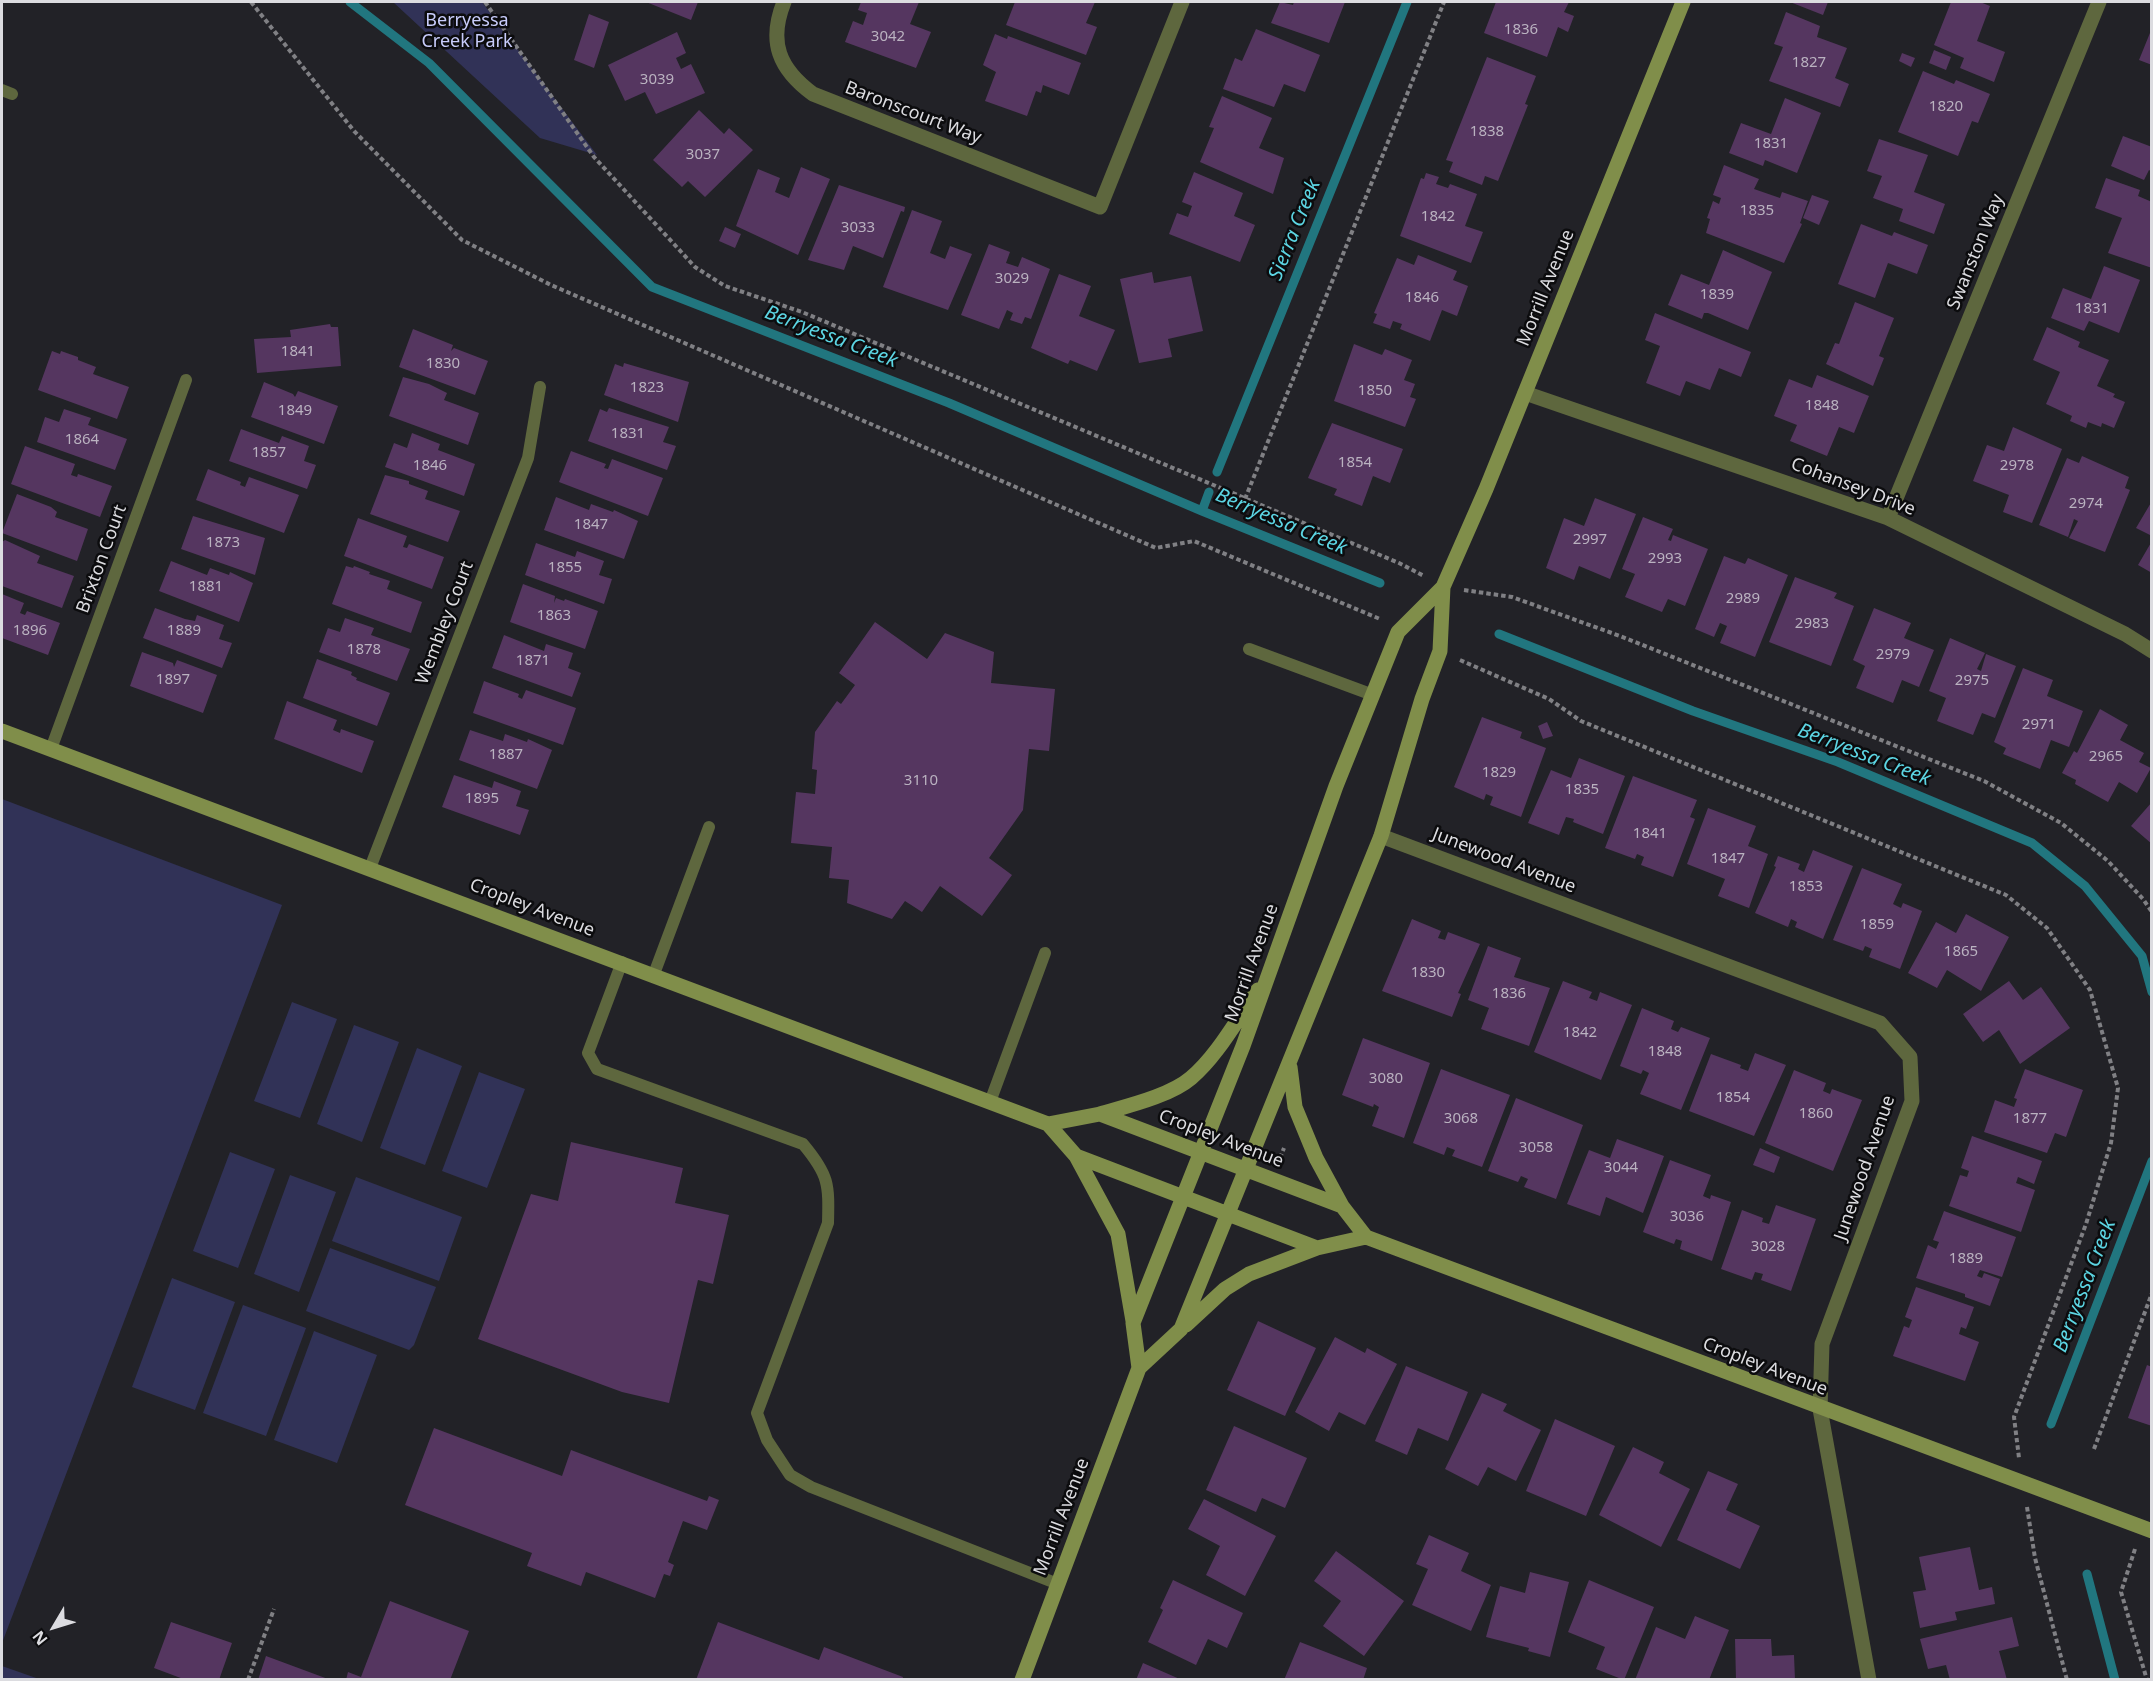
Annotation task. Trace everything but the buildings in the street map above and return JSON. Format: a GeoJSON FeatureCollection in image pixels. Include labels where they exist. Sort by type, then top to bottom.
{"type":"FeatureCollection","features":[{"type":"Feature","properties":{"kind":"street","name":"Baronscourt Way"},"geometry":{"type":"LineString","coordinates":[[784,2],[777,19],[782,63],[795,81],[813,94],[1100,207],[1182,2]]}},
{"type":"Feature","properties":{"kind":"street","name":"Morrill Avenue"},"geometry":{"type":"LineString","coordinates":[[1022,1680],[1139,1368],[1181,1329],[1381,836],[1422,699],[1440,651],[1443,587],[1525,393],[1683,2]]}},
{"type":"Feature","properties":{"kind":"street","name":"Swanston Way"},"geometry":{"type":"LineString","coordinates":[[1888,518],[2099,2]]}},
{"type":"Feature","properties":{"kind":"street","name":"Cohansey Drive"},"geometry":{"type":"LineString","coordinates":[[1525,393],[1888,518],[2126,634],[2151,651]]}},
{"type":"Feature","properties":{"kind":"street","name":"Morrill Avenue"},"geometry":{"type":"LineString","coordinates":[[1139,1368],[1133,1323],[1270,972],[1336,786],[1398,632],[1443,587]]}},
{"type":"Feature","properties":{"kind":"street","name":"Cropley Avenue"},"geometry":{"type":"LineString","coordinates":[[2,731],[654,974],[1048,1124],[1076,1156],[1317,1248]]}},
{"type":"Feature","properties":{"kind":"street","name":"Junewood Avenue"},"geometry":{"type":"LineString","coordinates":[[1381,836],[1880,1023],[1910,1057],[1912,1101],[1822,1344],[1820,1409],[1869,1680]]}},
{"type":"Feature","properties":{"kind":"street"},"geometry":{"type":"LineString","coordinates":[[1048,1124],[1136,1104],[1189,1080],[1208,1061],[1270,972]]}},
{"type":"Feature","properties":{"kind":"street"},"geometry":{"type":"LineString","coordinates":[[1181,1329],[1225,1289],[1249,1274],[1317,1248],[1366,1237],[1342,1206],[1316,1158],[1295,1107],[1290,1064]]}},
{"type":"Feature","properties":{"kind":"street","name":"Cropley Avenue"},"geometry":{"type":"LineString","coordinates":[[1100,1114],[1342,1206]]}},
{"type":"Feature","properties":{"kind":"street"},"geometry":{"type":"LineString","coordinates":[[1076,1156],[1118,1234],[1133,1323]]}},
{"type":"Feature","properties":{"kind":"street","name":"Cropley Avenue"},"geometry":{"type":"LineString","coordinates":[[1366,1237],[2147,1530]]}},
{"type":"Feature","properties":{"kind":"lane","name":"Brixton Court"},"geometry":{"type":"LineString","coordinates":[[51,749],[186,380]]}},
{"type":"Feature","properties":{"kind":"lane","name":"Wembley Court"},"geometry":{"type":"LineString","coordinates":[[370,868],[528,458],[540,387]]}},
{"type":"Feature","properties":{"kind":"lane"},"geometry":{"type":"LineString","coordinates":[[1249,649],[1373,695]]}},
{"type":"Feature","properties":{"kind":"lane"},"geometry":{"type":"LineString","coordinates":[[654,974],[709,827]]}},
{"type":"Feature","properties":{"kind":"lane"},"geometry":{"type":"LineString","coordinates":[[990,1102],[1045,953]]}},
{"type":"Feature","properties":{"kind":"lane"},"geometry":{"type":"LineString","coordinates":[[622,962],[588,1053],[597,1069],[803,1144],[823,1168],[829,1192],[828,1224],[757,1413],[767,1440],[790,1475],[811,1487],[1058,1584]]}},
{"type":"Feature","properties":{"kind":"path"},"geometry":{"type":"LineString","coordinates":[[251,2],[354,131],[462,240],[551,285],[1156,548],[1194,541],[1377,617],[1398,632]]}},
{"type":"Feature","properties":{"kind":"path"},"geometry":{"type":"LineString","coordinates":[[485,2],[594,156],[695,267],[725,286],[824,320],[1399,563],[1443,587],[1506,596],[1609,632],[1984,781],[2061,823],[2108,861],[2143,898],[2151,912]]}},
{"type":"Feature","properties":{"kind":"path"},"geometry":{"type":"LineString","coordinates":[[1245,499],[1444,2]]}},
{"type":"Feature","properties":{"kind":"path"},"geometry":{"type":"LineString","coordinates":[[1280,1158],[1284,1148]]}},
{"type":"Feature","properties":{"kind":"path"},"geometry":{"type":"LineString","coordinates":[[2094,1449],[2151,1293]]}},
{"type":"Feature","properties":{"kind":"path"},"geometry":{"type":"LineString","coordinates":[[2147,1530],[2121,1592],[2147,1680]]}},
{"type":"Feature","properties":{"kind":"path"},"geometry":{"type":"LineString","coordinates":[[248,1680],[274,1609]]}},
{"type":"Feature","properties":{"kind":"green space","name":"Berryessa Creek Park"},"geometry":{"type":"Polygon","coordinates":[[[393,2],[482,2],[597,155],[540,138],[393,2]]]}},
{"type":"Feature","properties":{"kind":"green space"},"geometry":{"type":"Polygon","coordinates":[[[2,799],[282,905],[2,1643],[2,799]]]}},
{"type":"Feature","properties":{"kind":"green space"},"geometry":{"type":"Polygon","coordinates":[[[292,1002],[337,1019],[300,1118],[254,1101],[292,1002]]]}},
{"type":"Feature","properties":{"kind":"green space"},"geometry":{"type":"Polygon","coordinates":[[[354,1025],[399,1042],[362,1142],[317,1124],[354,1025]]]}},
{"type":"Feature","properties":{"kind":"green space"},"geometry":{"type":"Polygon","coordinates":[[[417,1048],[462,1066],[425,1165],[380,1148],[417,1048]]]}},
{"type":"Feature","properties":{"kind":"green space"},"geometry":{"type":"Polygon","coordinates":[[[479,1072],[525,1089],[487,1188],[442,1171],[479,1072]]]}},
{"type":"Feature","properties":{"kind":"green space"},"geometry":{"type":"Polygon","coordinates":[[[230,1152],[275,1169],[238,1268],[193,1251],[230,1152]]]}},
{"type":"Feature","properties":{"kind":"green space"},"geometry":{"type":"Polygon","coordinates":[[[290,1175],[336,1192],[299,1292],[254,1274],[290,1175]]]}},
{"type":"Feature","properties":{"kind":"green space"},"geometry":{"type":"Polygon","coordinates":[[[356,1177],[462,1217],[439,1281],[332,1241],[356,1177]]]}},
{"type":"Feature","properties":{"kind":"green space"},"geometry":{"type":"Polygon","coordinates":[[[330,1248],[436,1287],[414,1345],[409,1350],[306,1311],[330,1248]]]}},
{"type":"Feature","properties":{"kind":"green space"},"geometry":{"type":"Polygon","coordinates":[[[172,1278],[235,1302],[195,1410],[132,1387],[172,1278]]]}},
{"type":"Feature","properties":{"kind":"green space"},"geometry":{"type":"Polygon","coordinates":[[[243,1305],[306,1328],[266,1436],[203,1413],[243,1305]]]}},
{"type":"Feature","properties":{"kind":"green space"},"geometry":{"type":"Polygon","coordinates":[[[314,1331],[377,1355],[337,1463],[274,1440],[314,1331]]]}},
{"type":"Feature","properties":{"kind":"green space"},"geometry":{"type":"Polygon","coordinates":[[[2,1666],[39,1679],[2,1679],[2,1666]]]}},
{"type":"Feature","properties":{"kind":"waterway","name":"Berryessa Creek"},"geometry":{"type":"LineString","coordinates":[[350,2],[429,63],[652,287],[949,403],[1202,511],[1380,583]]}},
{"type":"Feature","properties":{"kind":"waterway","name":"Sierra Creek"},"geometry":{"type":"LineString","coordinates":[[1217,472],[1407,2]]}},
{"type":"Feature","properties":{"kind":"waterway","name":"Sierra Creek"},"geometry":{"type":"LineString","coordinates":[[1202,511],[1209,492]]}},
{"type":"Feature","properties":{"kind":"waterway","name":"Berryessa Creek"},"geometry":{"type":"LineString","coordinates":[[1499,634],[1693,711],[1838,762],[2032,843],[2085,886],[2142,956],[2152,992]]}},
{"type":"Feature","properties":{"kind":"waterway","name":"Berryessa Creek"},"geometry":{"type":"LineString","coordinates":[[2051,1424],[2152,1161]]}},
{"type":"Feature","properties":{"kind":"waterway","name":"Berryessa Creek"},"geometry":{"type":"LineString","coordinates":[[2087,1574],[2115,1680]]}}]}
